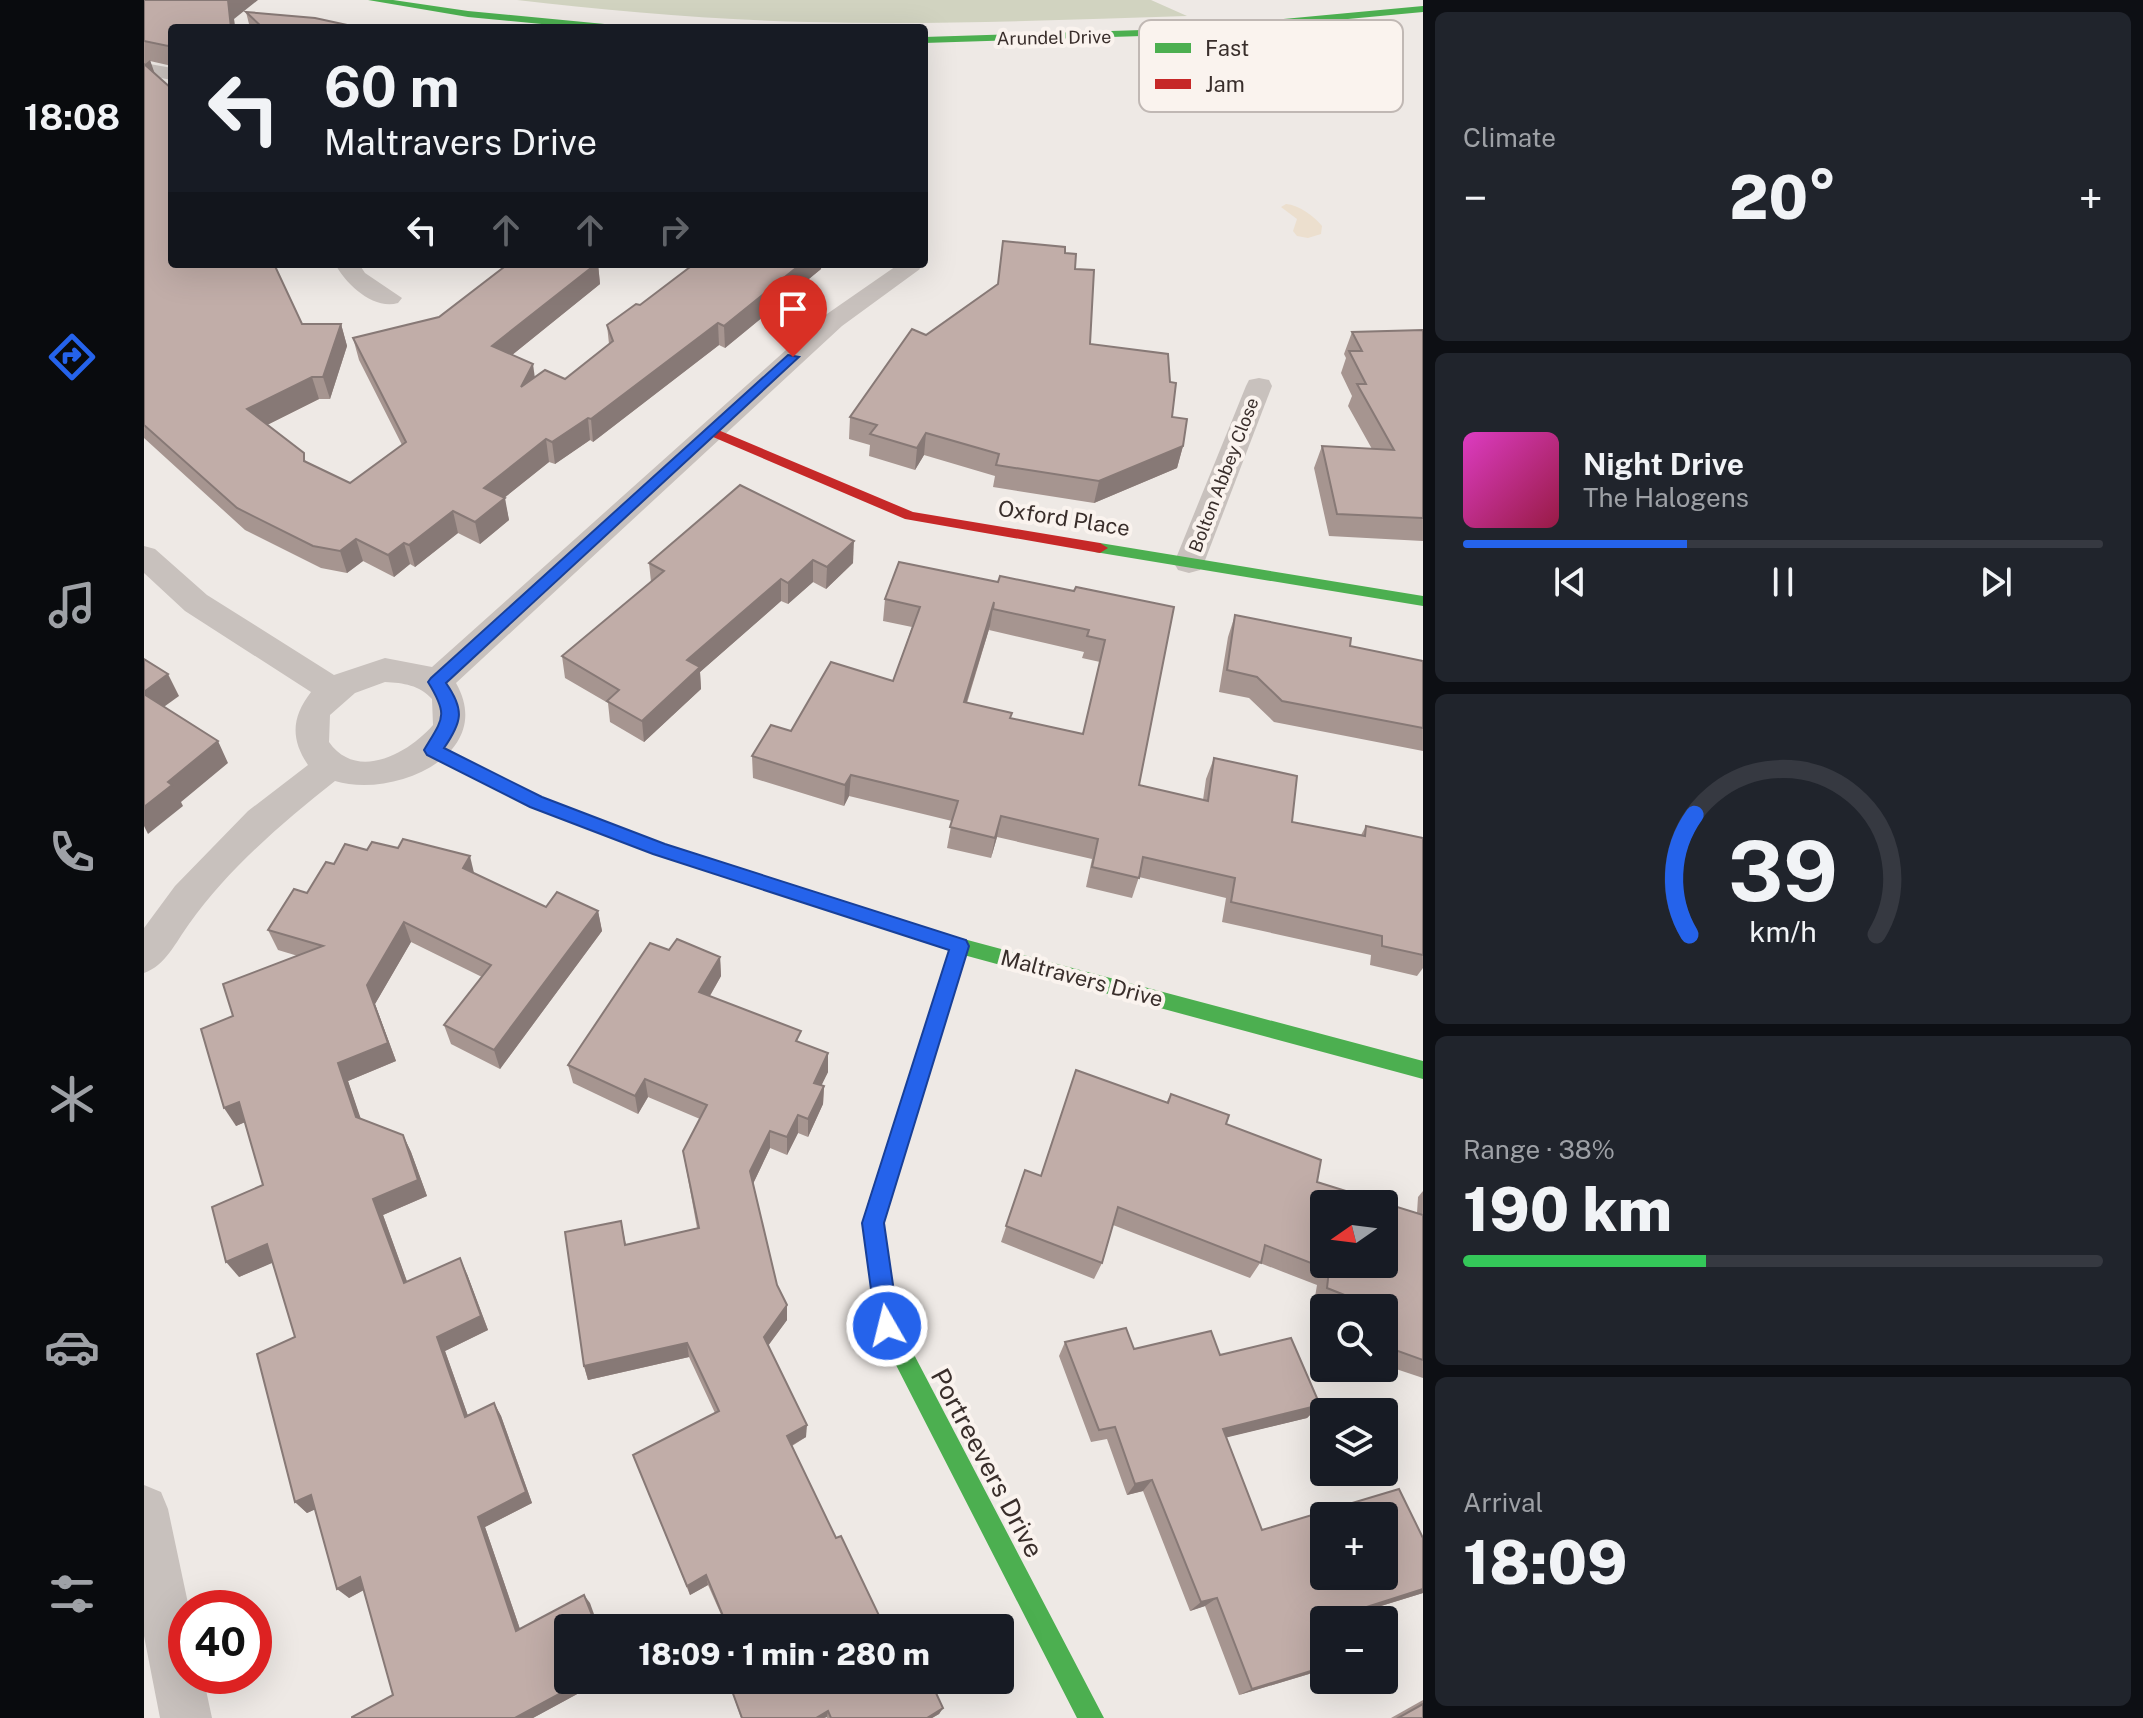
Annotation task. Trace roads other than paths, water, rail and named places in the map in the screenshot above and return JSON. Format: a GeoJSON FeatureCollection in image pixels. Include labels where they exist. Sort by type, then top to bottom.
{"type":"FeatureCollection","features":[{"type":"Feature","properties":{"kind":"street"},"geometry":{"type":"LineString","coordinates":[[373,0],[468,14],[573,24]]}},
{"type":"Feature","properties":{"kind":"street","name":"Arundel Drive"},"geometry":{"type":"LineString","coordinates":[[1312,20],[1423,9]]}},
{"type":"Feature","properties":{"kind":"street","name":"Arundel Drive"},"geometry":{"type":"LineString","coordinates":[[928,40],[1139,35]]}},
{"type":"Feature","properties":{"kind":"street"},"geometry":{"type":"LineString","coordinates":[[144,69],[168,73]]}},
{"type":"Feature","properties":{"kind":"street"},"geometry":{"type":"LineString","coordinates":[[349,268],[355,278],[389,298]]}},
{"type":"Feature","properties":{"kind":"street"},"geometry":{"type":"LineString","coordinates":[[436,682],[833,321],[908,269]]}},
{"type":"Feature","properties":{"kind":"street","name":"Bolton Abbey Close"},"geometry":{"type":"LineString","coordinates":[[1189,563],[1259,386]]}},
{"type":"Feature","properties":{"kind":"street","name":"Oxford Place"},"geometry":{"type":"LineString","coordinates":[[711,431],[910,516],[1423,601]]}},
{"type":"Feature","properties":{"kind":"street"},"geometry":{"type":"LineString","coordinates":[[144,556],[196,603],[332,690]]}},
{"type":"Feature","properties":{"kind":"street"},"geometry":{"type":"LineString","coordinates":[[385,670],[414,672],[436,682],[451,702],[450,727],[433,750],[402,769],[364,774],[331,765],[315,750],[309,730],[315,709],[332,690],[356,676],[385,670]]}},
{"type":"Feature","properties":{"kind":"street","name":"Maltravers Drive"},"geometry":{"type":"LineString","coordinates":[[433,750],[536,802],[660,849],[960,946],[1423,1070]]}},
{"type":"Feature","properties":{"kind":"street"},"geometry":{"type":"LineString","coordinates":[[144,957],[188,897],[260,821],[331,765]]}},
{"type":"Feature","properties":{"kind":"street","name":"Portreevers Drive"},"geometry":{"type":"LineString","coordinates":[[960,946],[873,1223],[887,1326],[1091,1718]]}},
{"type":"Feature","properties":{"kind":"street"},"geometry":{"type":"LineString","coordinates":[[144,1509],[186,1718]]}}]}
